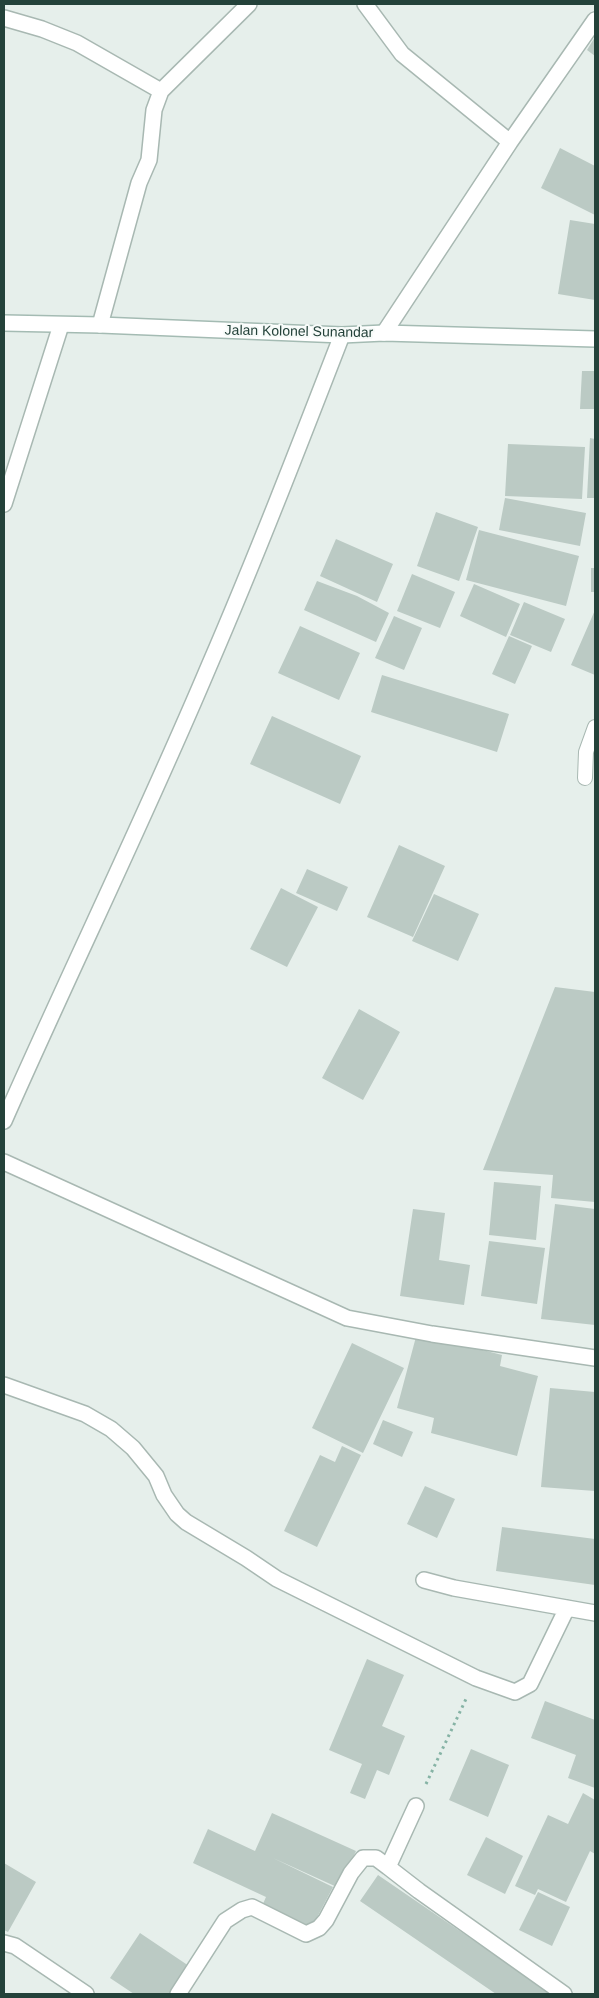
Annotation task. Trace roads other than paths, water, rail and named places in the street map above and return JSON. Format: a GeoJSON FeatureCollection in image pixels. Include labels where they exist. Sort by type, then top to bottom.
{"type":"FeatureCollection","features":[{"type":"Feature","properties":{"kind":"street"},"geometry":{"type":"LineString","coordinates":[[100,325],[139,184],[149,160],[154,110],[161,91],[250,4]]}},
{"type":"Feature","properties":{"kind":"street"},"geometry":{"type":"LineString","coordinates":[[365,4],[402,54],[510,142]]}},
{"type":"Feature","properties":{"kind":"street"},"geometry":{"type":"LineString","coordinates":[[4,18],[42,29],[77,43],[161,91]]}},
{"type":"Feature","properties":{"kind":"street"},"geometry":{"type":"LineString","coordinates":[[384,333],[510,142],[595,20]]}},
{"type":"Feature","properties":{"kind":"street","name":"Jalan Kolonel Sunandar"},"geometry":{"type":"LineString","coordinates":[[4,323],[342,335],[384,333],[595,339]]}},
{"type":"Feature","properties":{"kind":"street"},"geometry":{"type":"LineString","coordinates":[[4,504],[61,325]]}},
{"type":"Feature","properties":{"kind":"street"},"geometry":{"type":"LineString","coordinates":[[4,1121],[209,668],[279,498],[342,335]]}},
{"type":"Feature","properties":{"kind":"street"},"geometry":{"type":"LineString","coordinates":[[4,1162],[347,1318],[432,1334],[595,1358]]}},
{"type":"Feature","properties":{"kind":"street"},"geometry":{"type":"LineString","coordinates":[[4,1385],[85,1414],[111,1429],[133,1448],[156,1476],[164,1495],[177,1514],[186,1522],[246,1558],[277,1580],[476,1678],[514,1692],[530,1684],[567,1608]]}},
{"type":"Feature","properties":{"kind":"street"},"geometry":{"type":"LineString","coordinates":[[424,1580],[454,1588],[595,1613]]}},
{"type":"Feature","properties":{"kind":"street"},"geometry":{"type":"LineString","coordinates":[[388,1867],[416,1806]]}},
{"type":"Feature","properties":{"kind":"street"},"geometry":{"type":"LineString","coordinates":[[178,1994],[225,1921],[242,1910],[252,1907],[306,1934],[319,1928],[326,1920],[351,1873],[363,1858],[376,1858],[564,1994]]}},
{"type":"Feature","properties":{"kind":"street"},"geometry":{"type":"LineString","coordinates":[[4,1943],[16,1946],[86,1994]]}},
{"type":"Feature","properties":{"kind":"lane"},"geometry":{"type":"LineString","coordinates":[[585,778],[586,752],[595,727]]}}]}
